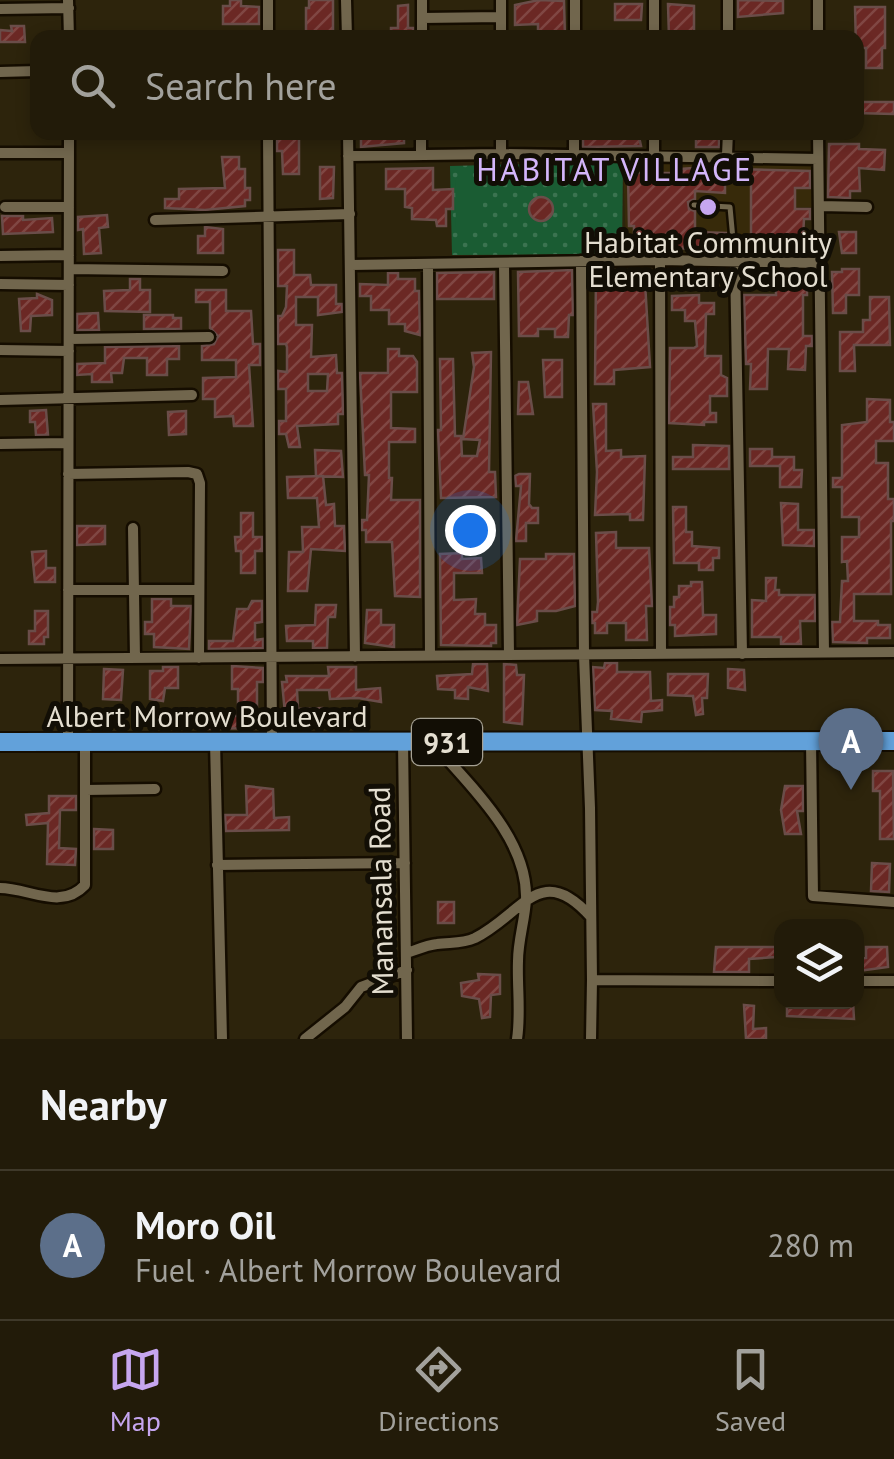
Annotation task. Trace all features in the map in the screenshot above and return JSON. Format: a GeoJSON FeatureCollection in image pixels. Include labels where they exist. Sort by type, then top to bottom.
{"type":"FeatureCollection","features":[{"type":"Feature","properties":{"kind":"highway","name":"Albert Morrow Boulevard"},"geometry":{"type":"LineString","coordinates":[[0,742],[894,741]]}},
{"type":"Feature","properties":{"kind":"street"},"geometry":{"type":"LineString","coordinates":[[268,0],[268,30]]}},
{"type":"Feature","properties":{"kind":"street"},"geometry":{"type":"LineString","coordinates":[[346,0],[347,30]]}},
{"type":"Feature","properties":{"kind":"street"},"geometry":{"type":"LineString","coordinates":[[422,0],[422,30]]}},
{"type":"Feature","properties":{"kind":"street"},"geometry":{"type":"LineString","coordinates":[[501,0],[501,30]]}},
{"type":"Feature","properties":{"kind":"street"},"geometry":{"type":"LineString","coordinates":[[574,30],[575,0]]}},
{"type":"Feature","properties":{"kind":"street"},"geometry":{"type":"LineString","coordinates":[[654,0],[654,30]]}},
{"type":"Feature","properties":{"kind":"street"},"geometry":{"type":"LineString","coordinates":[[728,0],[728,30]]}},
{"type":"Feature","properties":{"kind":"street"},"geometry":{"type":"LineString","coordinates":[[818,0],[818,30]]}},
{"type":"Feature","properties":{"kind":"street"},"geometry":{"type":"LineString","coordinates":[[0,9],[68,4],[68,30]]}},
{"type":"Feature","properties":{"kind":"street"},"geometry":{"type":"LineString","coordinates":[[422,18],[501,17]]}},
{"type":"Feature","properties":{"kind":"street"},"geometry":{"type":"LineString","coordinates":[[0,72],[30,71]]}},
{"type":"Feature","properties":{"kind":"street"},"geometry":{"type":"LineString","coordinates":[[0,888],[44,898],[82,889],[86,881],[85,790],[68,658],[68,140]]}},
{"type":"Feature","properties":{"kind":"street"},"geometry":{"type":"LineString","coordinates":[[268,140],[272,742]]}},
{"type":"Feature","properties":{"kind":"street"},"geometry":{"type":"LineString","coordinates":[[348,140],[355,656]]}},
{"type":"Feature","properties":{"kind":"street"},"geometry":{"type":"LineString","coordinates":[[421,140],[421,154]]}},
{"type":"Feature","properties":{"kind":"street"},"geometry":{"type":"LineString","coordinates":[[501,140],[502,154]]}},
{"type":"Feature","properties":{"kind":"street"},"geometry":{"type":"LineString","coordinates":[[574,140],[574,154]]}},
{"type":"Feature","properties":{"kind":"street"},"geometry":{"type":"LineString","coordinates":[[654,140],[654,156]]}},
{"type":"Feature","properties":{"kind":"street"},"geometry":{"type":"LineString","coordinates":[[728,140],[728,156]]}},
{"type":"Feature","properties":{"kind":"street"},"geometry":{"type":"LineString","coordinates":[[818,140],[824,653]]}},
{"type":"Feature","properties":{"kind":"street"},"geometry":{"type":"LineString","coordinates":[[0,153],[68,152]]}},
{"type":"Feature","properties":{"kind":"street"},"geometry":{"type":"LineString","coordinates":[[348,156],[818,158]]}},
{"type":"Feature","properties":{"kind":"street"},"geometry":{"type":"LineString","coordinates":[[820,206],[868,207]]}},
{"type":"Feature","properties":{"kind":"street"},"geometry":{"type":"LineString","coordinates":[[5,207],[68,208]]}},
{"type":"Feature","properties":{"kind":"street"},"geometry":{"type":"LineString","coordinates":[[155,220],[350,214]]}},
{"type":"Feature","properties":{"kind":"street"},"geometry":{"type":"LineString","coordinates":[[0,256],[68,255]]}},
{"type":"Feature","properties":{"kind":"street"},"geometry":{"type":"LineString","coordinates":[[351,265],[660,260],[820,262]]}},
{"type":"Feature","properties":{"kind":"street"},"geometry":{"type":"LineString","coordinates":[[660,260],[661,654]]}},
{"type":"Feature","properties":{"kind":"street"},"geometry":{"type":"LineString","coordinates":[[581,261],[591,1039]]}},
{"type":"Feature","properties":{"kind":"street"},"geometry":{"type":"LineString","coordinates":[[734,261],[742,654]]}},
{"type":"Feature","properties":{"kind":"street"},"geometry":{"type":"LineString","coordinates":[[428,264],[430,656]]}},
{"type":"Feature","properties":{"kind":"street"},"geometry":{"type":"LineString","coordinates":[[504,264],[509,656]]}},
{"type":"Feature","properties":{"kind":"street"},"geometry":{"type":"LineString","coordinates":[[68,269],[224,270]]}},
{"type":"Feature","properties":{"kind":"street"},"geometry":{"type":"LineString","coordinates":[[0,284],[68,285]]}},
{"type":"Feature","properties":{"kind":"street"},"geometry":{"type":"LineString","coordinates":[[0,350],[209,337]]}},
{"type":"Feature","properties":{"kind":"street"},"geometry":{"type":"LineString","coordinates":[[0,400],[192,395]]}},
{"type":"Feature","properties":{"kind":"street"},"geometry":{"type":"LineString","coordinates":[[0,444],[68,444]]}},
{"type":"Feature","properties":{"kind":"street"},"geometry":{"type":"LineString","coordinates":[[68,474],[197,474],[199,658]]}},
{"type":"Feature","properties":{"kind":"street"},"geometry":{"type":"LineString","coordinates":[[132,528],[136,658]]}},
{"type":"Feature","properties":{"kind":"street"},"geometry":{"type":"LineString","coordinates":[[68,590],[199,590]]}},
{"type":"Feature","properties":{"kind":"street"},"geometry":{"type":"LineString","coordinates":[[0,660],[894,652]]}},
{"type":"Feature","properties":{"kind":"street"},"geometry":{"type":"LineString","coordinates":[[810,741],[813,896],[894,902]]}},
{"type":"Feature","properties":{"kind":"street"},"geometry":{"type":"LineString","coordinates":[[215,742],[222,1039]]}},
{"type":"Feature","properties":{"kind":"street","name":"Manansala Road"},"geometry":{"type":"LineString","coordinates":[[403,742],[406,1039]]}},
{"type":"Feature","properties":{"kind":"street"},"geometry":{"type":"LineString","coordinates":[[432,742],[512,843],[524,875],[517,1039]]}},
{"type":"Feature","properties":{"kind":"street"},"geometry":{"type":"LineString","coordinates":[[85,790],[155,789]]}},
{"type":"Feature","properties":{"kind":"street"},"geometry":{"type":"LineString","coordinates":[[217,864],[404,863]]}},
{"type":"Feature","properties":{"kind":"street"},"geometry":{"type":"LineString","coordinates":[[407,953],[436,944],[465,942],[526,898],[542,892],[562,892],[574,898],[591,917]]}},
{"type":"Feature","properties":{"kind":"street"},"geometry":{"type":"LineString","coordinates":[[305,1039],[345,1007],[361,987],[407,970]]}},
{"type":"Feature","properties":{"kind":"street"},"geometry":{"type":"LineString","coordinates":[[592,980],[774,981]]}},
{"type":"Feature","properties":{"kind":"street"},"geometry":{"type":"LineString","coordinates":[[864,981],[894,981]]}},
{"type":"Feature","properties":{"kind":"lane"},"geometry":{"type":"LineString","coordinates":[[694,205],[730,207],[734,261]]}},
{"type":"Feature","properties":{"kind":"shaded area","name":"Habitat Community Elementary School"},"geometry":{"type":"Polygon","coordinates":[[[623,164],[812,165],[812,207],[770,208],[769,251],[626,249],[623,164]]]}},
{"type":"Feature","properties":{"kind":"green space"},"geometry":{"type":"Polygon","coordinates":[[[623,162],[622,254],[452,255],[450,166],[623,162]]]}},
{"type":"Feature","properties":{"kind":"green space"},"geometry":{"type":"Polygon","coordinates":[[[455,179],[483,179],[483,228],[456,228],[455,179]]]}},
{"type":"Feature","properties":{"kind":"building"},"geometry":{"type":"Polygon","coordinates":[[[230,0],[241,0],[241,6],[259,7],[259,24],[223,24],[223,6],[230,6],[230,0]]]}},
{"type":"Feature","properties":{"kind":"building"},"geometry":{"type":"Polygon","coordinates":[[[309,0],[333,0],[333,30],[306,30],[309,0]]]}},
{"type":"Feature","properties":{"kind":"building"},"geometry":{"type":"Polygon","coordinates":[[[539,0],[564,1],[565,30],[538,30],[538,24],[515,25],[515,5],[539,0]]]}},
{"type":"Feature","properties":{"kind":"building"},"geometry":{"type":"Polygon","coordinates":[[[738,0],[783,1],[783,13],[738,17],[738,0]]]}},
{"type":"Feature","properties":{"kind":"building"},"geometry":{"type":"Polygon","coordinates":[[[615,4],[642,4],[641,20],[615,20],[615,4]]]}},
{"type":"Feature","properties":{"kind":"building"},"geometry":{"type":"Polygon","coordinates":[[[668,4],[694,6],[694,30],[669,30],[668,4]]]}},
{"type":"Feature","properties":{"kind":"building"},"geometry":{"type":"Polygon","coordinates":[[[408,5],[408,28],[413,30],[391,30],[398,28],[398,6],[408,5]]]}},
{"type":"Feature","properties":{"kind":"building"},"geometry":{"type":"Polygon","coordinates":[[[855,7],[885,7],[882,68],[866,68],[864,30],[856,30],[855,7]]]}},
{"type":"Feature","properties":{"kind":"building"},"geometry":{"type":"Polygon","coordinates":[[[11,26],[24,26],[25,42],[0,42],[0,30],[12,31],[11,26]]]}},
{"type":"Feature","properties":{"kind":"building"},"geometry":{"type":"Polygon","coordinates":[[[864,102],[894,102],[894,114],[864,113],[864,102]]]}},
{"type":"Feature","properties":{"kind":"building"},"geometry":{"type":"Polygon","coordinates":[[[277,140],[299,140],[299,174],[283,174],[282,151],[277,151],[277,140]]]}},
{"type":"Feature","properties":{"kind":"building"},"geometry":{"type":"Polygon","coordinates":[[[361,140],[404,140],[404,143],[361,147],[361,140]]]}},
{"type":"Feature","properties":{"kind":"building"},"geometry":{"type":"Polygon","coordinates":[[[583,140],[640,140],[641,146],[583,147],[583,140]]]}},
{"type":"Feature","properties":{"kind":"building"},"geometry":{"type":"Polygon","coordinates":[[[696,140],[719,140],[719,147],[696,147],[696,140]]]}},
{"type":"Feature","properties":{"kind":"building"},"geometry":{"type":"Polygon","coordinates":[[[829,144],[859,144],[859,149],[885,150],[884,170],[859,168],[860,191],[850,191],[850,198],[828,197],[829,144]]]}},
{"type":"Feature","properties":{"kind":"building"},"geometry":{"type":"Polygon","coordinates":[[[222,157],[239,157],[239,169],[245,169],[245,188],[250,188],[250,200],[245,200],[245,206],[165,208],[165,199],[179,199],[179,189],[225,188],[222,157]]]}},
{"type":"Feature","properties":{"kind":"building"},"geometry":{"type":"Polygon","coordinates":[[[320,167],[334,167],[333,198],[320,199],[320,167]]]}},
{"type":"Feature","properties":{"kind":"building"},"geometry":{"type":"Polygon","coordinates":[[[433,168],[433,190],[453,189],[453,209],[446,209],[446,226],[437,226],[436,220],[412,219],[412,208],[405,207],[405,189],[386,189],[386,169],[433,168]]]}},
{"type":"Feature","properties":{"kind":"building","name":"Habitat Community Elementary School"},"geometry":{"type":"Polygon","coordinates":[[[681,169],[810,171],[810,188],[795,188],[795,209],[810,209],[810,219],[804,219],[803,236],[810,236],[811,252],[770,248],[770,244],[751,245],[751,183],[725,182],[725,193],[695,191],[695,199],[688,202],[689,209],[695,211],[695,232],[726,233],[728,249],[634,248],[634,226],[629,226],[628,173],[681,173],[681,169]]]}},
{"type":"Feature","properties":{"kind":"building"},"geometry":{"type":"Polygon","coordinates":[[[541,197],[550,200],[550,218],[541,221],[532,218],[529,209],[532,200],[541,197]]]}},
{"type":"Feature","properties":{"kind":"building"},"geometry":{"type":"Polygon","coordinates":[[[107,215],[108,227],[99,228],[101,253],[84,254],[83,229],[78,230],[78,217],[107,215]]]}},
{"type":"Feature","properties":{"kind":"building"},"geometry":{"type":"Polygon","coordinates":[[[2,216],[23,216],[23,220],[52,218],[53,232],[3,234],[2,216]]]}},
{"type":"Feature","properties":{"kind":"building"},"geometry":{"type":"Polygon","coordinates":[[[205,227],[223,229],[223,253],[198,253],[198,236],[205,236],[205,227]]]}},
{"type":"Feature","properties":{"kind":"building"},"geometry":{"type":"Polygon","coordinates":[[[839,232],[856,232],[856,253],[842,253],[839,232]]]}},
{"type":"Feature","properties":{"kind":"building"},"geometry":{"type":"Polygon","coordinates":[[[278,250],[294,250],[294,275],[310,275],[311,285],[336,285],[336,304],[342,304],[342,312],[318,315],[318,297],[296,297],[296,325],[312,325],[311,357],[336,355],[337,373],[342,373],[343,414],[338,414],[338,424],[297,426],[300,447],[289,447],[286,434],[279,434],[279,421],[286,421],[286,389],[278,389],[278,371],[287,372],[287,347],[278,344],[278,316],[286,307],[287,286],[278,286],[278,250]],[[308,374],[308,391],[327,391],[328,374],[308,374]]]}},
{"type":"Feature","properties":{"kind":"building"},"geometry":{"type":"Polygon","coordinates":[[[859,269],[859,295],[846,295],[846,313],[833,313],[832,272],[859,269]]]}},
{"type":"Feature","properties":{"kind":"building"},"geometry":{"type":"Polygon","coordinates":[[[572,270],[573,315],[569,315],[568,337],[555,337],[555,329],[538,329],[538,336],[519,336],[518,272],[572,270]]]}},
{"type":"Feature","properties":{"kind":"building"},"geometry":{"type":"Polygon","coordinates":[[[596,271],[639,272],[639,282],[645,282],[650,367],[614,370],[614,384],[595,384],[596,271]]]}},
{"type":"Feature","properties":{"kind":"building"},"geometry":{"type":"Polygon","coordinates":[[[776,271],[807,273],[803,336],[812,336],[812,346],[806,346],[805,370],[788,369],[789,349],[768,349],[767,389],[750,389],[744,295],[776,295],[776,271]]]}},
{"type":"Feature","properties":{"kind":"building"},"geometry":{"type":"Polygon","coordinates":[[[494,272],[494,299],[437,299],[437,273],[494,272]]]}},
{"type":"Feature","properties":{"kind":"building"},"geometry":{"type":"Polygon","coordinates":[[[388,273],[398,273],[398,279],[415,279],[420,335],[405,331],[405,324],[389,324],[389,310],[371,310],[371,296],[360,296],[360,284],[388,285],[388,273]]]}},
{"type":"Feature","properties":{"kind":"building"},"geometry":{"type":"Polygon","coordinates":[[[130,279],[140,279],[140,290],[150,290],[150,312],[105,311],[104,291],[130,290],[130,279]]]}},
{"type":"Feature","properties":{"kind":"building"},"geometry":{"type":"Polygon","coordinates":[[[196,290],[226,290],[226,311],[251,311],[253,344],[260,344],[260,365],[249,365],[253,426],[234,426],[233,416],[215,417],[215,399],[203,399],[203,378],[236,377],[236,360],[202,360],[202,346],[214,344],[218,336],[210,328],[210,302],[196,302],[196,290]]]}},
{"type":"Feature","properties":{"kind":"building"},"geometry":{"type":"Polygon","coordinates":[[[37,294],[52,300],[52,315],[31,316],[30,331],[21,331],[19,299],[37,298],[37,294]]]}},
{"type":"Feature","properties":{"kind":"building"},"geometry":{"type":"Polygon","coordinates":[[[699,295],[699,303],[714,303],[714,314],[706,314],[705,356],[721,356],[727,396],[710,396],[710,413],[716,413],[716,422],[669,423],[670,348],[697,346],[695,321],[685,321],[685,310],[672,310],[672,296],[699,295]]]}},
{"type":"Feature","properties":{"kind":"building"},"geometry":{"type":"Polygon","coordinates":[[[870,297],[889,297],[890,345],[854,345],[855,371],[840,371],[840,332],[863,332],[863,320],[870,320],[870,297]]]}},
{"type":"Feature","properties":{"kind":"building"},"geometry":{"type":"Polygon","coordinates":[[[98,313],[99,330],[77,330],[77,314],[98,313]]]}},
{"type":"Feature","properties":{"kind":"building"},"geometry":{"type":"Polygon","coordinates":[[[144,315],[181,318],[181,329],[144,329],[144,315]]]}},
{"type":"Feature","properties":{"kind":"building"},"geometry":{"type":"Polygon","coordinates":[[[179,346],[179,359],[167,359],[167,375],[147,375],[147,358],[124,358],[122,373],[111,373],[112,382],[92,382],[92,374],[77,375],[77,364],[105,363],[105,347],[179,346]]]}},
{"type":"Feature","properties":{"kind":"building"},"geometry":{"type":"Polygon","coordinates":[[[388,349],[399,349],[399,356],[413,356],[417,362],[417,392],[391,392],[391,428],[415,429],[415,442],[389,442],[389,478],[391,500],[420,500],[420,597],[395,596],[392,542],[366,542],[366,530],[362,530],[362,520],[367,520],[369,475],[365,475],[360,373],[388,373],[388,349]]]}},
{"type":"Feature","properties":{"kind":"building"},"geometry":{"type":"Polygon","coordinates":[[[491,352],[489,472],[495,472],[496,497],[441,498],[440,359],[453,359],[455,436],[461,436],[462,456],[477,456],[480,440],[463,439],[474,367],[472,353],[491,352]]]}},
{"type":"Feature","properties":{"kind":"building"},"geometry":{"type":"Polygon","coordinates":[[[543,360],[562,360],[562,397],[545,397],[543,360]]]}},
{"type":"Feature","properties":{"kind":"building"},"geometry":{"type":"Polygon","coordinates":[[[519,382],[528,382],[533,414],[518,414],[519,382]]]}},
{"type":"Feature","properties":{"kind":"building"},"geometry":{"type":"Polygon","coordinates":[[[867,399],[890,400],[890,422],[894,422],[894,441],[876,441],[876,463],[888,463],[888,499],[894,499],[891,594],[854,594],[854,621],[890,625],[890,638],[867,638],[867,643],[833,642],[832,622],[840,622],[842,581],[848,581],[847,561],[842,562],[842,537],[859,537],[859,517],[842,517],[842,487],[833,487],[833,478],[842,478],[842,425],[867,422],[867,399]]]}},
{"type":"Feature","properties":{"kind":"building"},"geometry":{"type":"Polygon","coordinates":[[[593,404],[606,404],[606,451],[621,450],[621,457],[645,456],[643,520],[630,520],[630,514],[595,515],[593,404]]]}},
{"type":"Feature","properties":{"kind":"building"},"geometry":{"type":"Polygon","coordinates":[[[46,410],[48,435],[36,435],[30,411],[46,410]]]}},
{"type":"Feature","properties":{"kind":"building"},"geometry":{"type":"Polygon","coordinates":[[[186,411],[186,434],[169,435],[168,412],[186,411]]]}},
{"type":"Feature","properties":{"kind":"building"},"geometry":{"type":"Polygon","coordinates":[[[693,445],[729,446],[729,469],[673,469],[673,457],[693,457],[693,445]]]}},
{"type":"Feature","properties":{"kind":"building"},"geometry":{"type":"Polygon","coordinates":[[[750,449],[772,449],[772,457],[794,457],[794,470],[802,470],[801,487],[780,487],[780,466],[750,466],[750,449]]]}},
{"type":"Feature","properties":{"kind":"building"},"geometry":{"type":"Polygon","coordinates":[[[315,450],[341,451],[343,477],[316,476],[315,450]]]}},
{"type":"Feature","properties":{"kind":"building"},"geometry":{"type":"Polygon","coordinates":[[[530,474],[529,504],[538,508],[538,523],[526,523],[526,541],[516,541],[521,486],[516,486],[515,476],[530,474]]]}},
{"type":"Feature","properties":{"kind":"building"},"geometry":{"type":"Polygon","coordinates":[[[323,476],[326,505],[334,504],[335,526],[344,526],[345,551],[311,549],[307,591],[288,591],[289,552],[303,552],[302,527],[319,527],[317,498],[288,498],[287,477],[323,476]]]}},
{"type":"Feature","properties":{"kind":"building"},"geometry":{"type":"Polygon","coordinates":[[[781,503],[798,504],[798,530],[814,530],[814,546],[783,545],[781,503]]]}},
{"type":"Feature","properties":{"kind":"building"},"geometry":{"type":"Polygon","coordinates":[[[673,507],[686,507],[686,532],[692,532],[692,546],[719,548],[719,558],[713,558],[713,570],[699,570],[699,563],[674,563],[673,507]]]}},
{"type":"Feature","properties":{"kind":"building"},"geometry":{"type":"Polygon","coordinates":[[[241,513],[253,513],[253,537],[262,537],[262,551],[255,551],[255,573],[241,573],[241,551],[236,551],[235,537],[241,537],[241,513]]]}},
{"type":"Feature","properties":{"kind":"building"},"geometry":{"type":"Polygon","coordinates":[[[77,526],[105,526],[105,544],[77,545],[77,526]]]}},
{"type":"Feature","properties":{"kind":"building"},"geometry":{"type":"Polygon","coordinates":[[[616,532],[616,548],[649,548],[652,606],[646,606],[647,640],[626,640],[626,623],[607,623],[607,633],[595,633],[592,623],[592,612],[597,612],[598,602],[596,533],[616,532]]]}},
{"type":"Feature","properties":{"kind":"building"},"geometry":{"type":"Polygon","coordinates":[[[46,551],[46,568],[55,568],[55,582],[35,582],[32,552],[46,551]]]}},
{"type":"Feature","properties":{"kind":"building"},"geometry":{"type":"Polygon","coordinates":[[[462,553],[462,559],[481,558],[482,573],[454,573],[454,600],[476,599],[475,614],[485,614],[485,625],[496,625],[496,643],[491,646],[441,645],[440,554],[462,553]]]}},
{"type":"Feature","properties":{"kind":"building"},"geometry":{"type":"Polygon","coordinates":[[[546,554],[574,554],[575,606],[537,611],[537,621],[517,625],[520,559],[546,559],[546,554]]]}},
{"type":"Feature","properties":{"kind":"building"},"geometry":{"type":"Polygon","coordinates":[[[766,578],[776,578],[775,590],[779,590],[779,595],[815,595],[815,621],[800,621],[801,644],[781,644],[781,637],[752,637],[752,600],[766,601],[766,578]]]}},
{"type":"Feature","properties":{"kind":"building"},"geometry":{"type":"Polygon","coordinates":[[[691,582],[702,582],[703,615],[716,615],[716,634],[675,636],[675,625],[670,625],[670,607],[674,607],[674,597],[679,597],[679,586],[691,586],[691,582]]]}},
{"type":"Feature","properties":{"kind":"building"},"geometry":{"type":"Polygon","coordinates":[[[152,599],[171,599],[171,606],[191,606],[189,649],[154,647],[154,634],[145,634],[145,622],[152,622],[152,599]]]}},
{"type":"Feature","properties":{"kind":"building"},"geometry":{"type":"Polygon","coordinates":[[[252,601],[262,601],[262,622],[255,623],[255,640],[263,639],[263,648],[209,649],[209,641],[233,641],[237,609],[248,609],[252,601]]]}},
{"type":"Feature","properties":{"kind":"building"},"geometry":{"type":"Polygon","coordinates":[[[316,605],[336,605],[335,617],[328,617],[327,648],[313,648],[313,641],[287,641],[286,626],[315,625],[316,605]]]}},
{"type":"Feature","properties":{"kind":"building"},"geometry":{"type":"Polygon","coordinates":[[[367,610],[381,610],[381,625],[394,625],[394,647],[365,643],[367,610]]]}},
{"type":"Feature","properties":{"kind":"building"},"geometry":{"type":"Polygon","coordinates":[[[35,611],[48,611],[48,637],[44,637],[44,644],[29,644],[29,631],[35,631],[35,611]]]}},
{"type":"Feature","properties":{"kind":"building"},"geometry":{"type":"Polygon","coordinates":[[[605,663],[617,663],[617,672],[650,672],[651,701],[662,700],[662,710],[642,712],[641,722],[611,719],[612,711],[595,710],[593,667],[604,668],[605,663]]]}},
{"type":"Feature","properties":{"kind":"building"},"geometry":{"type":"Polygon","coordinates":[[[473,664],[487,664],[488,691],[468,687],[468,699],[455,698],[455,690],[438,689],[437,676],[472,674],[473,664]]]}},
{"type":"Feature","properties":{"kind":"building"},"geometry":{"type":"Polygon","coordinates":[[[504,664],[516,665],[517,675],[524,675],[522,724],[504,722],[504,664]]]}},
{"type":"Feature","properties":{"kind":"building"},"geometry":{"type":"Polygon","coordinates":[[[232,666],[263,668],[263,682],[257,682],[261,728],[197,729],[197,723],[189,723],[189,711],[208,711],[208,716],[238,716],[238,689],[232,689],[232,666]]]}},
{"type":"Feature","properties":{"kind":"building"},"geometry":{"type":"Polygon","coordinates":[[[163,667],[178,667],[178,688],[165,688],[163,701],[150,699],[150,671],[163,671],[163,667]]]}},
{"type":"Feature","properties":{"kind":"building"},"geometry":{"type":"Polygon","coordinates":[[[328,667],[356,667],[356,690],[380,688],[381,702],[330,699],[329,690],[297,690],[298,709],[322,708],[320,724],[286,724],[282,682],[287,682],[286,676],[329,676],[328,667]]]}},
{"type":"Feature","properties":{"kind":"building"},"geometry":{"type":"Polygon","coordinates":[[[104,669],[123,670],[121,700],[103,699],[104,669]]]}},
{"type":"Feature","properties":{"kind":"building"},"geometry":{"type":"Polygon","coordinates":[[[728,669],[744,670],[745,690],[728,688],[728,669]]]}},
{"type":"Feature","properties":{"kind":"building"},"geometry":{"type":"Polygon","coordinates":[[[668,674],[708,674],[703,714],[696,715],[693,696],[668,695],[668,674]]]}},
{"type":"Feature","properties":{"kind":"building"},"geometry":{"type":"Polygon","coordinates":[[[873,771],[893,771],[894,839],[880,839],[880,791],[873,791],[873,771]]]}},
{"type":"Feature","properties":{"kind":"building"},"geometry":{"type":"Polygon","coordinates":[[[246,786],[273,789],[274,818],[289,817],[289,830],[226,831],[225,815],[247,815],[246,786]]]}},
{"type":"Feature","properties":{"kind":"building"},"geometry":{"type":"Polygon","coordinates":[[[785,786],[803,786],[803,811],[797,811],[801,834],[785,834],[781,810],[785,786]]]}},
{"type":"Feature","properties":{"kind":"building"},"geometry":{"type":"Polygon","coordinates":[[[49,796],[76,796],[76,810],[60,810],[59,848],[76,849],[75,865],[47,864],[48,823],[27,825],[26,815],[49,813],[49,796]]]}},
{"type":"Feature","properties":{"kind":"building"},"geometry":{"type":"Polygon","coordinates":[[[94,829],[113,830],[113,849],[94,849],[94,829]]]}},
{"type":"Feature","properties":{"kind":"building"},"geometry":{"type":"Polygon","coordinates":[[[872,863],[890,864],[889,892],[871,891],[872,863]]]}},
{"type":"Feature","properties":{"kind":"building"},"geometry":{"type":"Polygon","coordinates":[[[438,902],[454,902],[454,923],[438,923],[438,902]]]}},
{"type":"Feature","properties":{"kind":"building"},"geometry":{"type":"Polygon","coordinates":[[[716,947],[774,947],[774,957],[749,959],[749,972],[714,972],[716,947]]]}},
{"type":"Feature","properties":{"kind":"building"},"geometry":{"type":"Polygon","coordinates":[[[866,947],[887,947],[888,967],[864,970],[866,947]]]}},
{"type":"Feature","properties":{"kind":"building"},"geometry":{"type":"Polygon","coordinates":[[[478,974],[500,975],[500,994],[491,995],[490,1017],[482,1018],[479,999],[462,996],[461,983],[479,980],[478,974]]]}},
{"type":"Feature","properties":{"kind":"building"},"geometry":{"type":"Polygon","coordinates":[[[744,1005],[754,1006],[753,1029],[766,1028],[766,1039],[746,1039],[744,1005]]]}},
{"type":"Feature","properties":{"kind":"building"},"geometry":{"type":"Polygon","coordinates":[[[787,1009],[853,1009],[854,1019],[787,1016],[787,1009]]]}},
{"type":"Feature","properties":{"kind":"place","name":"Habitat Community Elementary School"},"geometry":{"type":"Point","coordinates":[708,207]}},
{"type":"Feature","properties":{"kind":"place","name":"Moro Oil"},"geometry":{"type":"Point","coordinates":[851,790]}},
{"type":"Feature","properties":{"kind":"district","name":"HABITAT VILLAGE"},"geometry":{"type":"Point","coordinates":[615,169]}}]}
